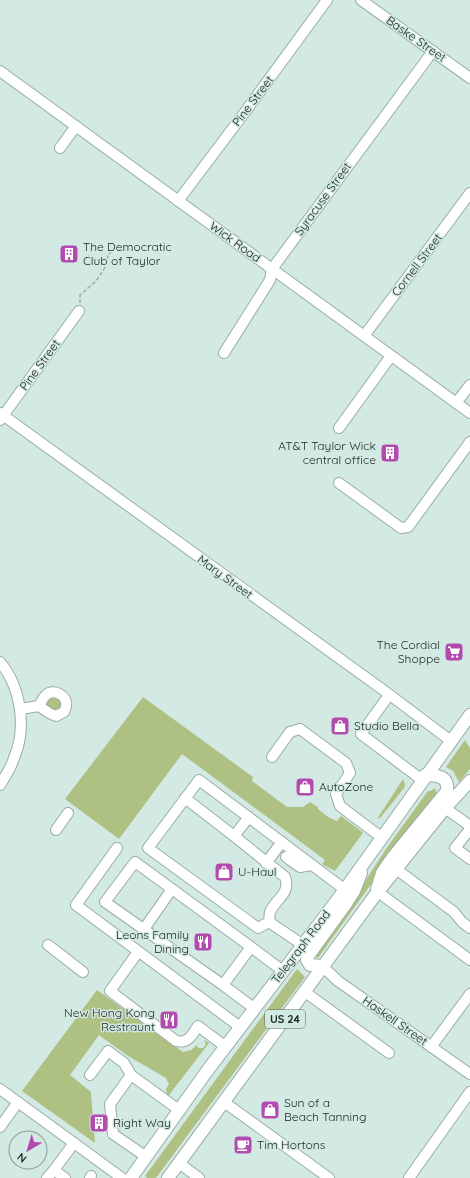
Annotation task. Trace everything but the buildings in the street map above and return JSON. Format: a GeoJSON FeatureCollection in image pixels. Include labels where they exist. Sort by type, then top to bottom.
{"type":"FeatureCollection","features":[{"type":"Feature","properties":{"kind":"main road","name":"Telegraph Road"},"geometry":{"type":"LineString","coordinates":[[131,1178],[145,1156],[303,945],[470,715]]}},
{"type":"Feature","properties":{"kind":"main road"},"geometry":{"type":"LineString","coordinates":[[377,893],[382,874],[393,857],[447,791],[448,787],[446,782],[437,775],[424,778]]}},
{"type":"Feature","properties":{"kind":"main road","name":"US 24"},"geometry":{"type":"LineString","coordinates":[[168,1178],[377,893],[445,808],[470,781]]}},
{"type":"Feature","properties":{"kind":"main road"},"geometry":{"type":"LineString","coordinates":[[322,966],[313,967],[310,965],[307,960],[308,956],[354,891],[366,858]]}},
{"type":"Feature","properties":{"kind":"street","name":"Pine Street"},"geometry":{"type":"LineString","coordinates":[[178,201],[327,0]]}},
{"type":"Feature","properties":{"kind":"street","name":"Baske Street"},"geometry":{"type":"LineString","coordinates":[[361,0],[470,78]]}},
{"type":"Feature","properties":{"kind":"street","name":"Syracuse Street"},"geometry":{"type":"LineString","coordinates":[[224,353],[270,280],[272,269],[433,51]]}},
{"type":"Feature","properties":{"kind":"street","name":"Wick Road"},"geometry":{"type":"LineString","coordinates":[[0,71],[470,413]]}},
{"type":"Feature","properties":{"kind":"street"},"geometry":{"type":"LineString","coordinates":[[60,148],[76,126]]}},
{"type":"Feature","properties":{"kind":"street","name":"Cornell Street"},"geometry":{"type":"LineString","coordinates":[[364,336],[470,193]]}},
{"type":"Feature","properties":{"kind":"street","name":"Pine Street"},"geometry":{"type":"LineString","coordinates":[[1,416],[79,311]]}},
{"type":"Feature","properties":{"kind":"street"},"geometry":{"type":"LineString","coordinates":[[339,428],[391,356]]}},
{"type":"Feature","properties":{"kind":"street"},"geometry":{"type":"LineString","coordinates":[[456,403],[470,385]]}},
{"type":"Feature","properties":{"kind":"street","name":"Mary Street"},"geometry":{"type":"LineString","coordinates":[[1,416],[389,694],[451,741]]}},
{"type":"Feature","properties":{"kind":"street"},"geometry":{"type":"LineString","coordinates":[[340,483],[401,528],[408,527],[470,442]]}},
{"type":"Feature","properties":{"kind":"street"},"geometry":{"type":"LineString","coordinates":[[0,662],[10,677],[16,693],[20,709],[21,724],[19,742],[15,757],[0,785]]}},
{"type":"Feature","properties":{"kind":"street"},"geometry":{"type":"LineString","coordinates":[[389,694],[361,734],[424,778]]}},
{"type":"Feature","properties":{"kind":"street"},"geometry":{"type":"LineString","coordinates":[[20,709],[39,706]]}},
{"type":"Feature","properties":{"kind":"street"},"geometry":{"type":"LineString","coordinates":[[272,757],[290,732],[300,729],[346,763],[350,773],[336,794],[340,806],[381,837]]}},
{"type":"Feature","properties":{"kind":"street"},"geometry":{"type":"LineString","coordinates":[[269,922],[258,928],[148,848],[198,780],[248,817],[281,851],[300,867],[312,864]]}},
{"type":"Feature","properties":{"kind":"street"},"geometry":{"type":"LineString","coordinates":[[185,798],[285,877],[287,889],[270,912],[269,922]]}},
{"type":"Feature","properties":{"kind":"street"},"geometry":{"type":"LineString","coordinates":[[445,808],[470,828],[455,848],[470,859]]}},
{"type":"Feature","properties":{"kind":"street"},"geometry":{"type":"LineString","coordinates":[[56,830],[68,813]]}},
{"type":"Feature","properties":{"kind":"street"},"geometry":{"type":"LineString","coordinates":[[234,836],[248,817]]}},
{"type":"Feature","properties":{"kind":"street"},"geometry":{"type":"LineString","coordinates":[[117,848],[76,905],[240,1028]]}},
{"type":"Feature","properties":{"kind":"street"},"geometry":{"type":"LineString","coordinates":[[266,862],[281,851]]}},
{"type":"Feature","properties":{"kind":"street"},"geometry":{"type":"LineString","coordinates":[[281,851],[312,864],[344,889]]}},
{"type":"Feature","properties":{"kind":"street"},"geometry":{"type":"LineString","coordinates":[[255,1009],[105,902],[135,862],[283,971]]}},
{"type":"Feature","properties":{"kind":"street"},"geometry":{"type":"LineString","coordinates":[[396,869],[454,912],[462,922],[470,928]]}},
{"type":"Feature","properties":{"kind":"street"},"geometry":{"type":"LineString","coordinates":[[144,929],[172,889]]}},
{"type":"Feature","properties":{"kind":"street"},"geometry":{"type":"LineString","coordinates":[[377,893],[470,960]]}},
{"type":"Feature","properties":{"kind":"street"},"geometry":{"type":"LineString","coordinates":[[269,922],[303,945]]}},
{"type":"Feature","properties":{"kind":"street"},"geometry":{"type":"LineString","coordinates":[[48,945],[83,972]]}},
{"type":"Feature","properties":{"kind":"street"},"geometry":{"type":"LineString","coordinates":[[223,985],[251,947]]}},
{"type":"Feature","properties":{"kind":"street"},"geometry":{"type":"LineString","coordinates":[[138,952],[110,991],[176,1041],[182,1042],[188,1040],[198,1026],[226,1047]]}},
{"type":"Feature","properties":{"kind":"street","name":"Haskell Street"},"geometry":{"type":"LineString","coordinates":[[322,966],[338,981],[470,1074]]}},
{"type":"Feature","properties":{"kind":"street"},"geometry":{"type":"LineString","coordinates":[[305,992],[389,1053]]}},
{"type":"Feature","properties":{"kind":"street"},"geometry":{"type":"LineString","coordinates":[[431,1047],[470,994]]}},
{"type":"Feature","properties":{"kind":"street"},"geometry":{"type":"LineString","coordinates":[[90,1075],[108,1051],[124,1063],[131,1075],[179,1110]]}},
{"type":"Feature","properties":{"kind":"street"},"geometry":{"type":"LineString","coordinates":[[131,1075],[110,1104],[113,1134],[145,1156]]}},
{"type":"Feature","properties":{"kind":"street"},"geometry":{"type":"LineString","coordinates":[[0,1089],[122,1178]]}},
{"type":"Feature","properties":{"kind":"street"},"geometry":{"type":"LineString","coordinates":[[409,1178],[470,1092]]}},
{"type":"Feature","properties":{"kind":"street"},"geometry":{"type":"LineString","coordinates":[[0,1127],[18,1102]]}},
{"type":"Feature","properties":{"kind":"street"},"geometry":{"type":"LineString","coordinates":[[224,1102],[329,1178]]}},
{"type":"Feature","properties":{"kind":"street"},"geometry":{"type":"LineString","coordinates":[[65,1178],[51,1174],[74,1143]]}},
{"type":"Feature","properties":{"kind":"street"},"geometry":{"type":"LineString","coordinates":[[179,1163],[199,1178]]}},
{"type":"Feature","properties":{"kind":"path"},"geometry":{"type":"LineString","coordinates":[[79,311],[80,295],[96,281],[106,266],[108,255],[116,247]]}},
{"type":"Feature","properties":{"kind":"green space"},"geometry":{"type":"Polygon","coordinates":[[[50,697],[59,697],[64,706],[57,712],[44,707],[50,697]]]}},
{"type":"Feature","properties":{"kind":"green space"},"geometry":{"type":"Polygon","coordinates":[[[143,697],[253,777],[252,781],[287,807],[303,807],[310,802],[318,807],[318,809],[328,817],[337,821],[341,816],[361,831],[363,833],[335,871],[322,864],[325,860],[182,754],[119,839],[65,799],[143,697]]]}},
{"type":"Feature","properties":{"kind":"green space"},"geometry":{"type":"Polygon","coordinates":[[[465,740],[470,748],[470,769],[459,782],[453,771],[446,767],[465,740]]]}},
{"type":"Feature","properties":{"kind":"green space"},"geometry":{"type":"Polygon","coordinates":[[[403,779],[405,785],[404,788],[381,817],[377,819],[403,779]]]}},
{"type":"Feature","properties":{"kind":"green space"},"geometry":{"type":"Polygon","coordinates":[[[435,788],[437,794],[318,958],[316,956],[388,846],[428,791],[435,788]]]}},
{"type":"Feature","properties":{"kind":"green space"},"geometry":{"type":"Polygon","coordinates":[[[297,969],[305,977],[156,1178],[147,1178],[145,1176],[297,969]]]}},
{"type":"Feature","properties":{"kind":"green space"},"geometry":{"type":"Polygon","coordinates":[[[97,990],[183,1052],[191,1050],[197,1045],[198,1048],[203,1048],[206,1045],[204,1040],[209,1043],[169,1095],[167,1095],[166,1089],[169,1084],[166,1078],[128,1056],[99,1035],[70,1075],[91,1092],[95,1143],[22,1091],[97,990]]]}},
{"type":"Feature","properties":{"kind":"place","name":"The Democratic Club of Taylor"},"geometry":{"type":"Point","coordinates":[69,254]}},
{"type":"Feature","properties":{"kind":"place","name":"AT&T Taylor Wick central office"},"geometry":{"type":"Point","coordinates":[390,453]}},
{"type":"Feature","properties":{"kind":"place","name":"The Cordial Shoppe"},"geometry":{"type":"Point","coordinates":[454,652]}},
{"type":"Feature","properties":{"kind":"place","name":"Studio Bella"},"geometry":{"type":"Point","coordinates":[340,726]}},
{"type":"Feature","properties":{"kind":"place","name":"AutoZone"},"geometry":{"type":"Point","coordinates":[305,787]}},
{"type":"Feature","properties":{"kind":"place","name":"U-Haul"},"geometry":{"type":"Point","coordinates":[224,872]}},
{"type":"Feature","properties":{"kind":"place","name":"Leons Family Dining"},"geometry":{"type":"Point","coordinates":[203,942]}},
{"type":"Feature","properties":{"kind":"place","name":"New Hong Kong Restraunt"},"geometry":{"type":"Point","coordinates":[169,1020]}},
{"type":"Feature","properties":{"kind":"place","name":"Sun of a Beach Tanning"},"geometry":{"type":"Point","coordinates":[270,1110]}},
{"type":"Feature","properties":{"kind":"place","name":"Right Way"},"geometry":{"type":"Point","coordinates":[99,1123]}},
{"type":"Feature","properties":{"kind":"place","name":"Tim Hortons"},"geometry":{"type":"Point","coordinates":[243,1145]}}]}
